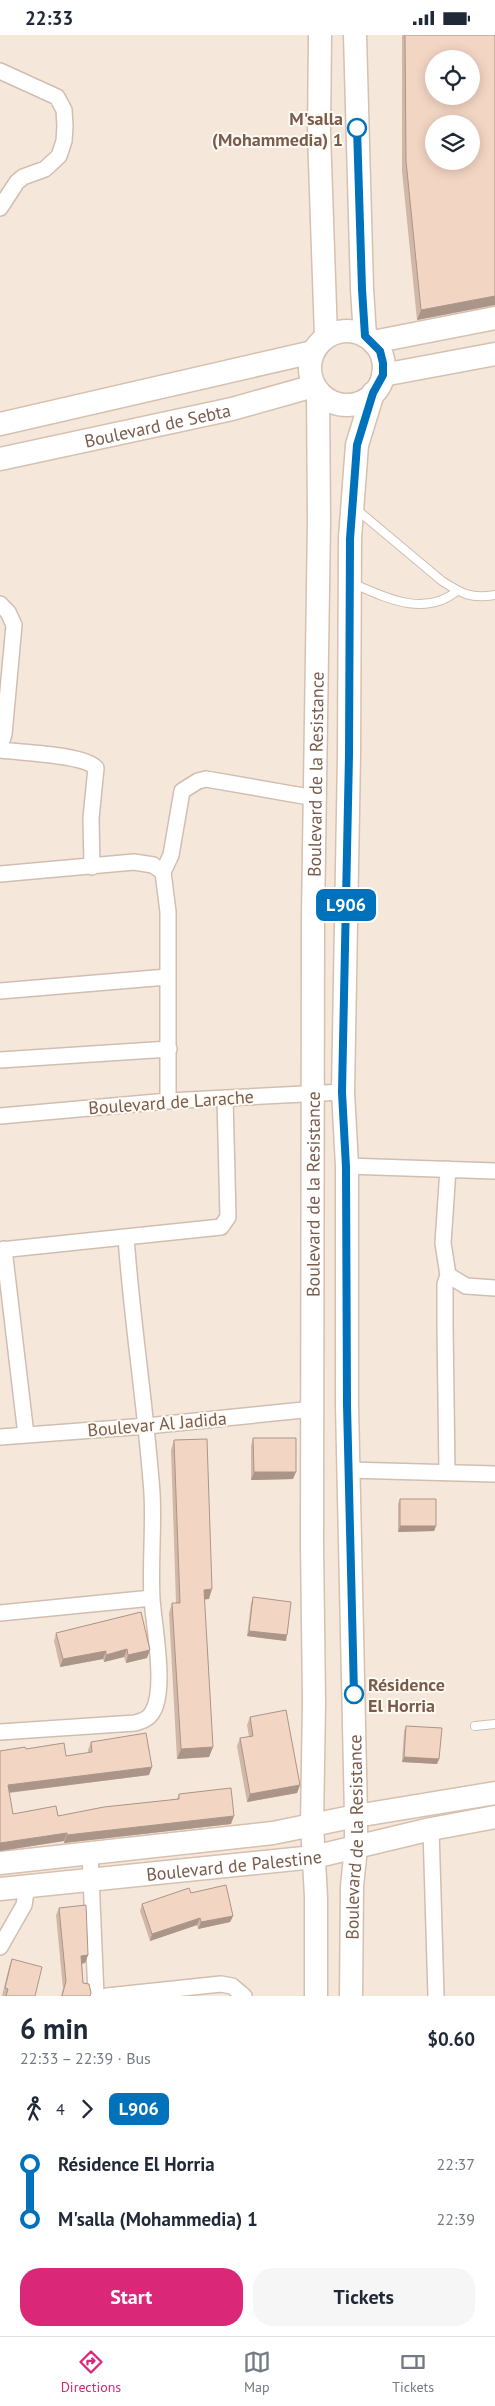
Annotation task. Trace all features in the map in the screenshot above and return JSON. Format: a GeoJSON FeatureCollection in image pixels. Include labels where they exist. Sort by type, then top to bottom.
{"type":"FeatureCollection","features":[{"type":"Feature","properties":{"kind":"main road"},"geometry":{"type":"LineString","coordinates":[[320,35],[320,344],[310,363],[310,375],[316,389],[328,399],[341,404],[364,401],[378,384],[383,363],[380,351],[369,339],[346,331],[320,344]]}},
{"type":"Feature","properties":{"kind":"main road"},"geometry":{"type":"LineString","coordinates":[[356,35],[362,289],[369,339]]}},
{"type":"Feature","properties":{"kind":"main road"},"geometry":{"type":"LineString","coordinates":[[369,339],[495,318]]}},
{"type":"Feature","properties":{"kind":"main road","name":"Boulevard de Sebta"},"geometry":{"type":"LineString","coordinates":[[0,424],[134,395],[320,344]]}},
{"type":"Feature","properties":{"kind":"main road"},"geometry":{"type":"LineString","coordinates":[[378,384],[495,354]]}},
{"type":"Feature","properties":{"kind":"main road","name":"Boulevard de la Resistance"},"geometry":{"type":"LineString","coordinates":[[352,1996],[352,1886],[356,1848],[356,1816],[348,1471],[346,1167],[342,1092],[350,539],[357,445],[378,384]]}},
{"type":"Feature","properties":{"kind":"main road","name":"Boulevard de Sebta"},"geometry":{"type":"LineString","coordinates":[[0,459],[316,389]]}},
{"type":"Feature","properties":{"kind":"main road","name":"Boulevard de la Resistance"},"geometry":{"type":"LineString","coordinates":[[316,389],[312,1544],[314,1702],[312,1825],[316,1996]]}},
{"type":"Feature","properties":{"kind":"main road","name":"Boulevard de Palestine"},"geometry":{"type":"LineString","coordinates":[[0,1863],[273,1833],[356,1816],[495,1793]]}},
{"type":"Feature","properties":{"kind":"main road","name":"Boulevard de Palestine"},"geometry":{"type":"LineString","coordinates":[[0,1889],[314,1857],[431,1829],[495,1817]]}},
{"type":"Feature","properties":{"kind":"street"},"geometry":{"type":"LineString","coordinates":[[0,71],[57,97],[64,110],[65,126],[59,157],[44,169],[23,177],[17,182],[0,208]]}},
{"type":"Feature","properties":{"kind":"street"},"geometry":{"type":"LineString","coordinates":[[0,604],[8,612],[14,625],[6,656],[4,734],[0,749],[74,757],[92,763],[96,767],[91,818],[92,867]]}},
{"type":"Feature","properties":{"kind":"street"},"geometry":{"type":"LineString","coordinates":[[168,1101],[168,913],[163,872],[171,855],[182,791],[198,781],[206,779],[315,798]]}},
{"type":"Feature","properties":{"kind":"street"},"geometry":{"type":"LineString","coordinates":[[0,874],[145,862],[163,872]]}},
{"type":"Feature","properties":{"kind":"street"},"geometry":{"type":"LineString","coordinates":[[0,991],[167,977]]}},
{"type":"Feature","properties":{"kind":"street"},"geometry":{"type":"LineString","coordinates":[[0,1060],[169,1049]]}},
{"type":"Feature","properties":{"kind":"street","name":"Boulevard de Larache"},"geometry":{"type":"LineString","coordinates":[[0,1116],[168,1101],[342,1092]]}},
{"type":"Feature","properties":{"kind":"street"},"geometry":{"type":"LineString","coordinates":[[26,1435],[2,1249],[214,1228],[224,1224],[228,1217],[225,1098]]}},
{"type":"Feature","properties":{"kind":"street"},"geometry":{"type":"LineString","coordinates":[[346,1167],[495,1171]]}},
{"type":"Feature","properties":{"kind":"street"},"geometry":{"type":"LineString","coordinates":[[447,1472],[444,1326],[445,1284],[448,1275],[444,1243],[448,1169]]}},
{"type":"Feature","properties":{"kind":"street"},"geometry":{"type":"LineString","coordinates":[[0,1732],[134,1723],[146,1719],[153,1712],[158,1692],[158,1665],[152,1598],[152,1496],[147,1426],[136,1344],[126,1237]]}},
{"type":"Feature","properties":{"kind":"street"},"geometry":{"type":"LineString","coordinates":[[448,1275],[466,1286],[495,1288]]}},
{"type":"Feature","properties":{"kind":"street","name":"Boulevar Al Jadida"},"geometry":{"type":"LineString","coordinates":[[0,1437],[147,1426],[313,1409]]}},
{"type":"Feature","properties":{"kind":"street"},"geometry":{"type":"LineString","coordinates":[[348,1471],[495,1474]]}},
{"type":"Feature","properties":{"kind":"street"},"geometry":{"type":"LineString","coordinates":[[0,1613],[152,1598]]}},
{"type":"Feature","properties":{"kind":"street"},"geometry":{"type":"LineString","coordinates":[[431,1829],[436,1996]]}},
{"type":"Feature","properties":{"kind":"street"},"geometry":{"type":"LineString","coordinates":[[90,1853],[96,1996]]}},
{"type":"Feature","properties":{"kind":"street"},"geometry":{"type":"LineString","coordinates":[[0,1947],[24,1905],[27,1886]]}},
{"type":"Feature","properties":{"kind":"street"},"geometry":{"type":"LineString","coordinates":[[108,1996],[221,1984],[232,1986],[244,1996]]}},
{"type":"Feature","properties":{"kind":"lane"},"geometry":{"type":"LineString","coordinates":[[352,506],[378,525],[442,581],[457,591],[475,597],[495,595]]}},
{"type":"Feature","properties":{"kind":"lane"},"geometry":{"type":"LineString","coordinates":[[350,582],[394,601],[407,604],[432,602],[457,591]]}},
{"type":"Feature","properties":{"kind":"lane"},"geometry":{"type":"LineString","coordinates":[[475,1726],[495,1724]]}},
{"type":"Feature","properties":{"kind":"shaded area"},"geometry":{"type":"Polygon","coordinates":[[[0,35],[495,35],[495,1996],[0,1996],[0,35]]]}},
{"type":"Feature","properties":{"kind":"building"},"geometry":{"type":"Polygon","coordinates":[[[405,35],[495,35],[495,296],[421,310],[406,161],[405,35]]]}},
{"type":"Feature","properties":{"kind":"building"},"geometry":{"type":"Polygon","coordinates":[[[253,1438],[296,1438],[296,1472],[254,1472],[253,1438]]]}},
{"type":"Feature","properties":{"kind":"building"},"geometry":{"type":"Polygon","coordinates":[[[207,1439],[212,1589],[204,1590],[213,1747],[181,1749],[172,1603],[180,1603],[174,1440],[207,1439]]]}},
{"type":"Feature","properties":{"kind":"building"},"geometry":{"type":"Polygon","coordinates":[[[400,1499],[436,1499],[436,1526],[400,1526],[400,1499]]]}},
{"type":"Feature","properties":{"kind":"building"},"geometry":{"type":"Polygon","coordinates":[[[253,1597],[291,1602],[287,1635],[249,1631],[253,1597]]]}},
{"type":"Feature","properties":{"kind":"building"},"geometry":{"type":"Polygon","coordinates":[[[141,1612],[150,1650],[128,1655],[127,1649],[106,1655],[106,1651],[63,1659],[56,1633],[141,1612]]]}},
{"type":"Feature","properties":{"kind":"building"},"geometry":{"type":"Polygon","coordinates":[[[286,1710],[300,1785],[250,1794],[240,1738],[253,1736],[250,1717],[286,1710]]]}},
{"type":"Feature","properties":{"kind":"building"},"geometry":{"type":"Polygon","coordinates":[[[406,1726],[442,1728],[439,1759],[404,1757],[406,1726]]]}},
{"type":"Feature","properties":{"kind":"building"},"geometry":{"type":"Polygon","coordinates":[[[146,1733],[152,1767],[8,1785],[13,1814],[56,1806],[58,1816],[104,1807],[179,1799],[179,1794],[231,1788],[234,1816],[67,1835],[67,1833],[0,1843],[0,1751],[64,1743],[66,1756],[92,1752],[91,1742],[146,1733]]]}},
{"type":"Feature","properties":{"kind":"building"},"geometry":{"type":"Polygon","coordinates":[[[226,1885],[233,1916],[201,1922],[200,1918],[152,1934],[142,1904],[189,1888],[191,1893],[226,1885]]]}},
{"type":"Feature","properties":{"kind":"building"},"geometry":{"type":"Polygon","coordinates":[[[86,1905],[88,1955],[81,1956],[83,1983],[89,1984],[91,1993],[90,1996],[62,1996],[66,1981],[59,1908],[86,1905]]]}},
{"type":"Feature","properties":{"kind":"building"},"geometry":{"type":"Polygon","coordinates":[[[12,1959],[42,1967],[35,1996],[6,1996],[8,1989],[5,1988],[12,1959]]]}},
{"type":"Feature","properties":{"kind":"bus line","name":"L906"},"geometry":{"type":"LineString","coordinates":[[354,1694],[347,1405],[346,1167],[342,1092],[349,755],[350,539],[357,445],[373,393],[383,375],[380,351],[365,336],[357,128]]}},
{"type":"Feature","properties":{"kind":"place","name":"M'salla (Mohammedia) 1"},"geometry":{"type":"Point","coordinates":[357,128]}},
{"type":"Feature","properties":{"kind":"place","name":"Résidence El Horria"},"geometry":{"type":"Point","coordinates":[354,1694]}}]}
